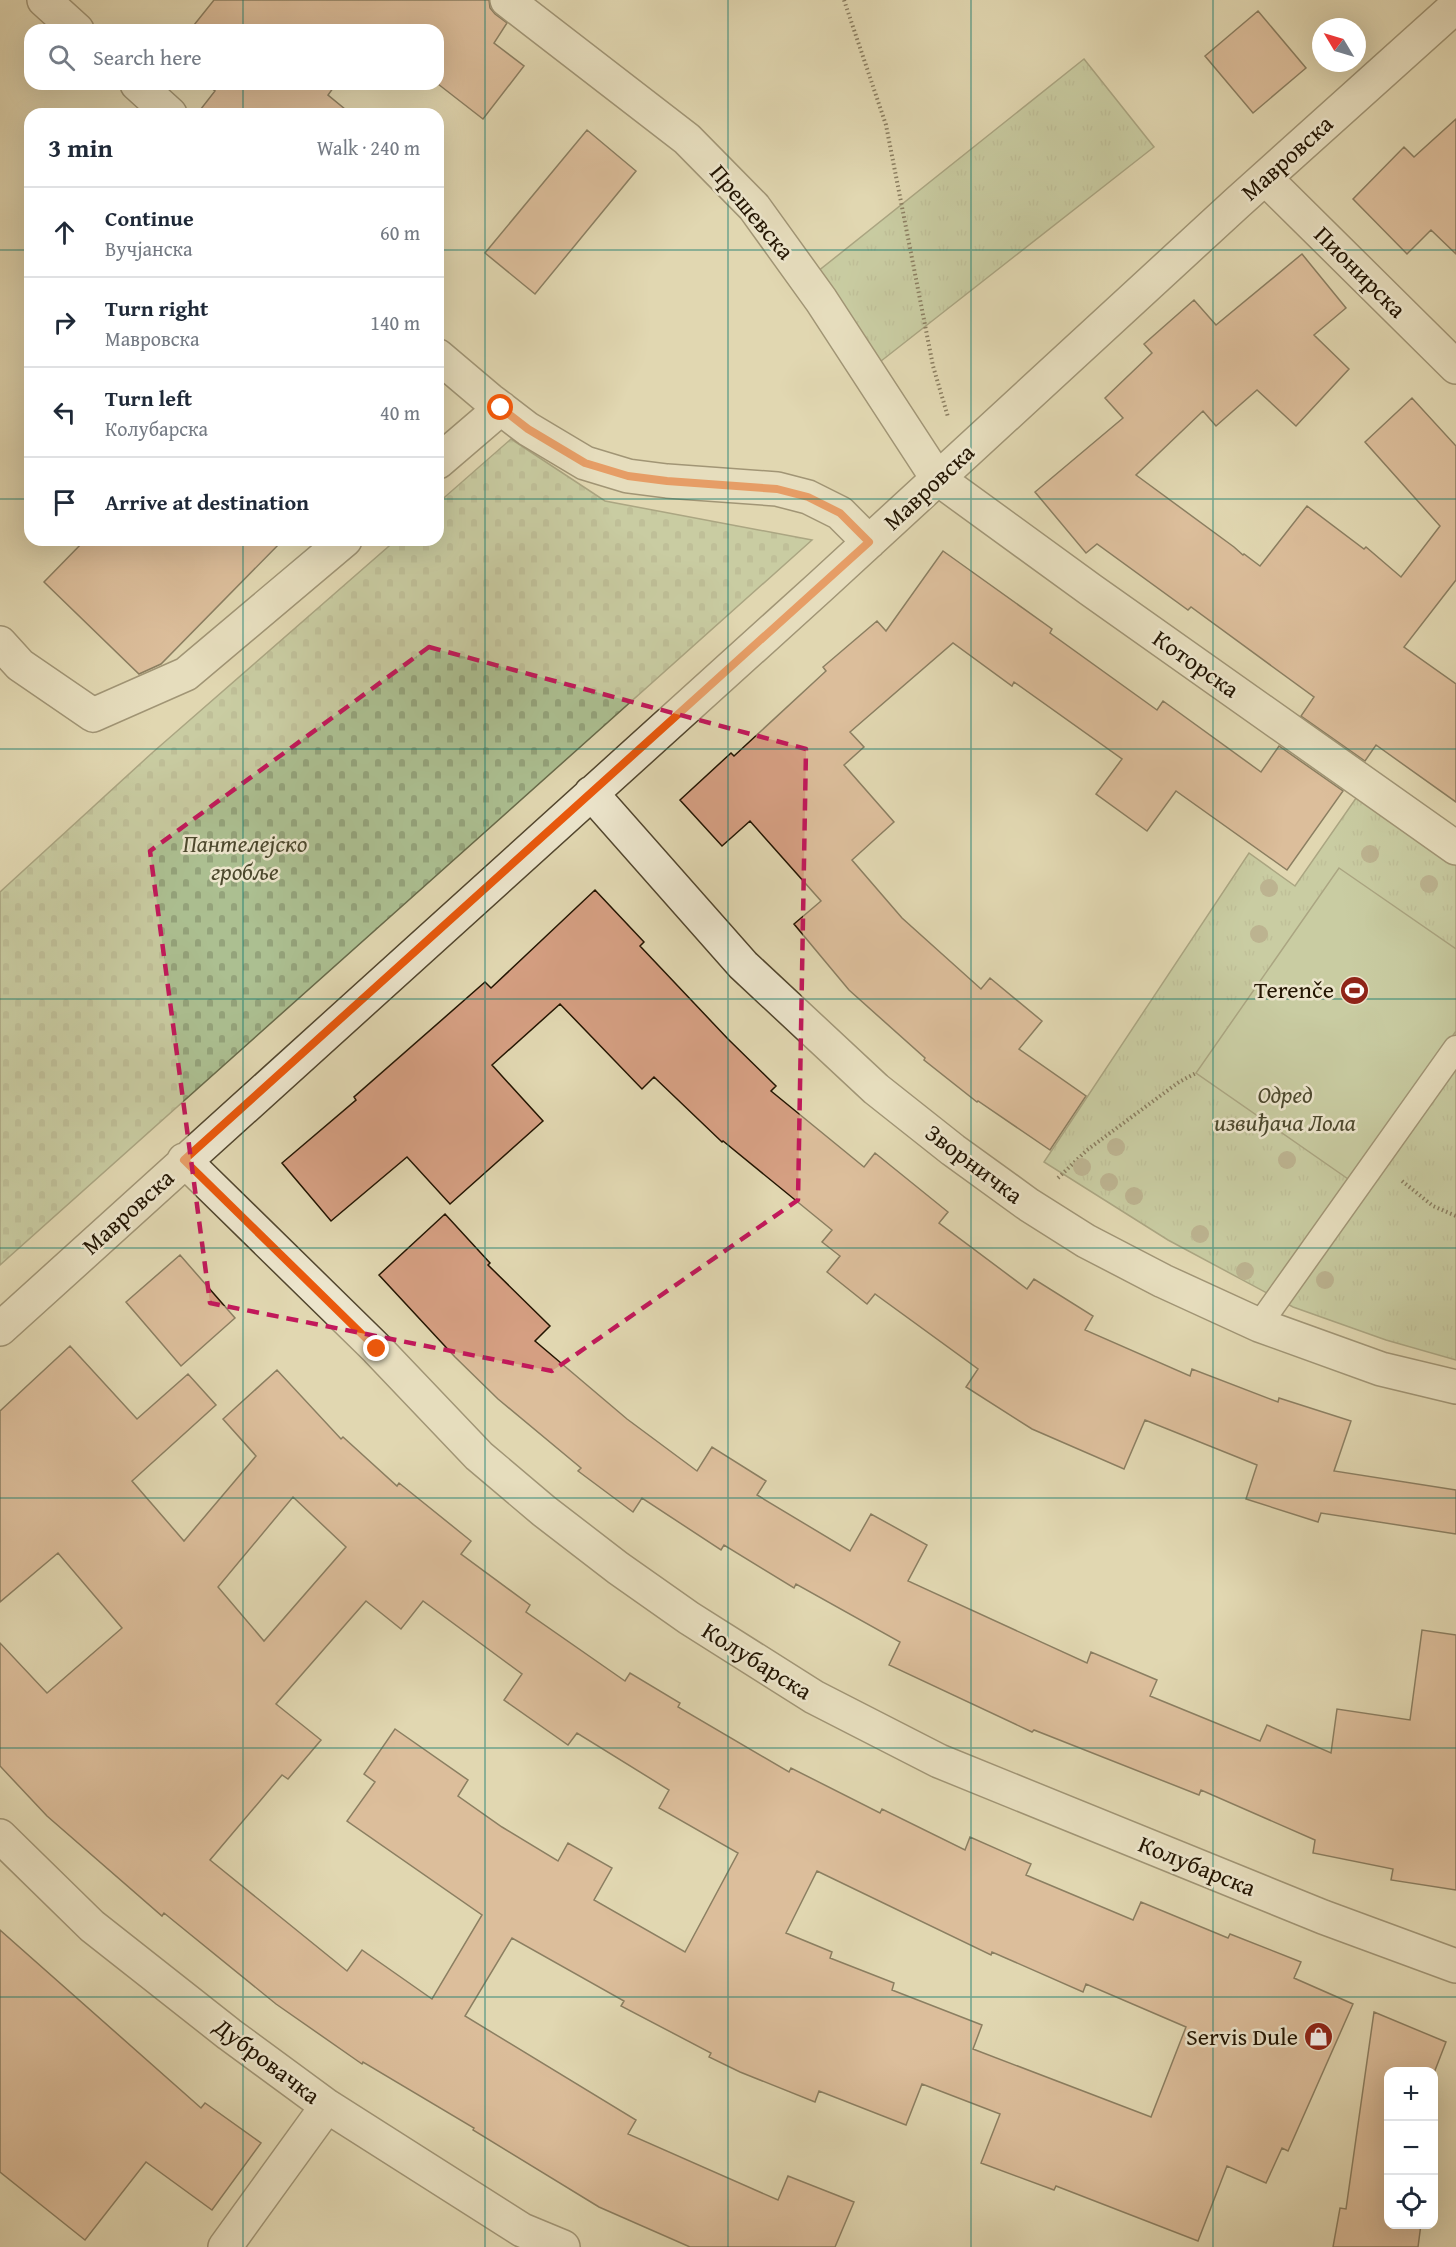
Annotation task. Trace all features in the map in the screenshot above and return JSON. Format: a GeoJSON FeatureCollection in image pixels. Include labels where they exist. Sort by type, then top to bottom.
{"type":"FeatureCollection","features":[{"type":"Feature","properties":{"kind":"street"},"geometry":{"type":"LineString","coordinates":[[44,0],[70,24]]}},
{"type":"Feature","properties":{"kind":"street","name":"Прешевска"},"geometry":{"type":"LineString","coordinates":[[507,0],[687,140],[754,207],[821,300],[949,468]]}},
{"type":"Feature","properties":{"kind":"street","name":"Мавровска"},"geometry":{"type":"LineString","coordinates":[[0,1329],[869,542],[1456,6]]}},
{"type":"Feature","properties":{"kind":"street"},"geometry":{"type":"LineString","coordinates":[[144,90],[163,108]]}},
{"type":"Feature","properties":{"kind":"street","name":"Пионирска"},"geometry":{"type":"LineString","coordinates":[[1265,178],[1456,367]]}},
{"type":"Feature","properties":{"kind":"street"},"geometry":{"type":"LineString","coordinates":[[444,361],[528,429],[585,463],[628,476],[777,489],[808,497],[840,513],[869,542]]}},
{"type":"Feature","properties":{"kind":"street"},"geometry":{"type":"LineString","coordinates":[[444,457],[501,408]]}},
{"type":"Feature","properties":{"kind":"street","name":"Которска"},"geometry":{"type":"LineString","coordinates":[[949,468],[1091,590],[1456,848]]}},
{"type":"Feature","properties":{"kind":"street"},"geometry":{"type":"LineString","coordinates":[[0,643],[20,665],[93,715],[186,674],[338,546]]}},
{"type":"Feature","properties":{"kind":"street","name":"Зворничка"},"geometry":{"type":"LineString","coordinates":[[591,793],[743,965],[876,1089],[953,1150],[1029,1205],[1086,1241],[1163,1281],[1259,1325],[1381,1369],[1456,1387]]}},
{"type":"Feature","properties":{"kind":"street","name":"Колубарска"},"geometry":{"type":"LineString","coordinates":[[184,1160],[377,1349],[479,1456],[544,1511],[618,1568],[699,1624],[814,1697],[939,1761],[1323,1917],[1456,1966]]}},
{"type":"Feature","properties":{"kind":"street","name":"Дубровачка"},"geometry":{"type":"LineString","coordinates":[[0,1836],[92,1926],[229,2034],[327,2106],[522,2230],[563,2247]]}},
{"type":"Feature","properties":{"kind":"street"},"geometry":{"type":"LineString","coordinates":[[225,2247],[327,2106]]}},
{"type":"Feature","properties":{"kind":"lane"},"geometry":{"type":"LineString","coordinates":[[1259,1325],[1456,1048]]}},
{"type":"Feature","properties":{"kind":"path"},"geometry":{"type":"LineString","coordinates":[[844,0],[886,125],[933,366],[949,468]]}},
{"type":"Feature","properties":{"kind":"path"},"geometry":{"type":"LineString","coordinates":[[1029,1205],[1087,1150],[1179,1082],[1196,1073]]}},
{"type":"Feature","properties":{"kind":"path"},"geometry":{"type":"LineString","coordinates":[[1376,1160],[1434,1206],[1456,1215]]}},
{"type":"Feature","properties":{"kind":"highlighted area"},"geometry":{"type":"Polygon","coordinates":[[[429,647],[806,749],[798,1200],[552,1371],[210,1303],[150,851],[429,647]]]}},
{"type":"Feature","properties":{"kind":"green space"},"geometry":{"type":"Polygon","coordinates":[[[1084,59],[1154,147],[876,365],[817,272],[1084,59]]]}},
{"type":"Feature","properties":{"kind":"green space","name":"Пантелејско гробље"},"geometry":{"type":"Polygon","coordinates":[[[511,439],[605,501],[812,540],[0,1265],[0,892],[152,753],[389,546],[444,546],[444,498],[511,439]]]}},
{"type":"Feature","properties":{"kind":"green space","name":"Одред извиђача Лола"},"geometry":{"type":"Polygon","coordinates":[[[1361,791],[1456,856],[1456,1360],[1386,1340],[1293,1307],[1168,1240],[1044,1162],[1249,853],[1295,886],[1361,791]]]}},
{"type":"Feature","properties":{"kind":"green space","name":"Terenče"},"geometry":{"type":"Polygon","coordinates":[[[1339,868],[1456,949],[1456,1031],[1351,1181],[1196,1073],[1339,868]]]}},
{"type":"Feature","properties":{"kind":"building"},"geometry":{"type":"Polygon","coordinates":[[[214,0],[489,0],[490,8],[507,23],[494,43],[524,66],[483,119],[444,89],[444,24],[195,24],[214,0]]]}},
{"type":"Feature","properties":{"kind":"building"},"geometry":{"type":"Polygon","coordinates":[[[1258,11],[1306,68],[1253,113],[1205,56],[1258,11]]]}},
{"type":"Feature","properties":{"kind":"building"},"geometry":{"type":"Polygon","coordinates":[[[332,90],[328,95],[344,108],[202,108],[215,91],[332,90]]]}},
{"type":"Feature","properties":{"kind":"building"},"geometry":{"type":"Polygon","coordinates":[[[1456,119],[1456,254],[1431,230],[1407,254],[1353,199],[1404,147],[1414,157],[1456,119]]]}},
{"type":"Feature","properties":{"kind":"building"},"geometry":{"type":"Polygon","coordinates":[[[587,130],[636,171],[535,294],[485,253],[587,130]]]}},
{"type":"Feature","properties":{"kind":"building"},"geometry":{"type":"Polygon","coordinates":[[[1302,254],[1346,308],[1314,335],[1349,369],[1296,426],[1257,390],[1216,426],[1203,411],[1136,475],[1260,566],[1307,506],[1364,549],[1366,547],[1401,577],[1440,526],[1365,442],[1412,398],[1456,446],[1456,580],[1404,647],[1456,684],[1456,802],[1376,745],[1365,761],[1301,716],[1314,697],[1191,607],[1188,610],[1097,544],[1086,553],[1035,492],[1123,418],[1105,398],[1152,353],[1144,344],[1194,300],[1216,325],[1302,254]]]}},
{"type":"Feature","properties":{"kind":"building"},"geometry":{"type":"Polygon","coordinates":[[[79,546],[277,546],[161,664],[139,674],[44,582],[79,546]]]}},
{"type":"Feature","properties":{"kind":"building"},"geometry":{"type":"Polygon","coordinates":[[[943,551],[1052,629],[1050,633],[1157,710],[1163,701],[1261,772],[1279,746],[1343,791],[1287,870],[1176,791],[1147,831],[1096,794],[1122,759],[1014,682],[1012,686],[953,643],[850,732],[864,747],[844,765],[894,822],[852,860],[902,918],[981,989],[990,978],[1042,1021],[1019,1049],[1086,1096],[1050,1150],[977,1102],[924,1060],[925,1058],[849,990],[794,924],[821,901],[750,821],[722,846],[680,800],[731,753],[734,756],[826,671],[823,667],[877,621],[886,631],[943,551]]]}},
{"type":"Feature","properties":{"kind":"building"},"geometry":{"type":"Polygon","coordinates":[[[595,890],[644,942],[640,946],[776,1086],[771,1091],[864,1167],[875,1153],[948,1212],[939,1223],[1027,1289],[1034,1279],[1093,1316],[1085,1330],[1190,1376],[1192,1369],[1278,1402],[1279,1398],[1351,1421],[1334,1471],[1456,1490],[1456,1534],[1321,1513],[1318,1522],[1246,1499],[1257,1465],[1145,1420],[1124,1469],[1032,1429],[966,1387],[978,1369],[875,1294],[867,1304],[827,1272],[840,1256],[822,1242],[832,1230],[722,1142],[654,1077],[642,1089],[560,1004],[492,1065],[543,1121],[450,1204],[407,1157],[331,1221],[282,1163],[356,1100],[354,1097],[485,982],[491,988],[595,890]]]}},
{"type":"Feature","properties":{"kind":"building"},"geometry":{"type":"Polygon","coordinates":[[[445,1214],[490,1263],[488,1265],[550,1326],[535,1341],[627,1419],[697,1471],[712,1447],[766,1481],[757,1495],[850,1551],[871,1514],[927,1545],[908,1581],[1087,1663],[1091,1652],[1157,1680],[1150,1696],[1260,1741],[1267,1725],[1331,1753],[1337,1709],[1410,1720],[1422,1630],[1456,1635],[1456,1890],[1391,1880],[1393,1869],[1313,1853],[1315,1840],[1201,1790],[1199,1795],[1034,1730],[1032,1732],[889,1665],[900,1642],[796,1584],[794,1588],[724,1545],[721,1550],[642,1498],[633,1512],[578,1471],[581,1468],[498,1399],[455,1357],[379,1275],[445,1214]]]}},
{"type":"Feature","properties":{"kind":"building"},"geometry":{"type":"Polygon","coordinates":[[[180,1255],[235,1318],[181,1366],[126,1302],[180,1255]]]}},
{"type":"Feature","properties":{"kind":"building"},"geometry":{"type":"Polygon","coordinates":[[[70,1346],[137,1419],[188,1374],[216,1405],[132,1481],[184,1541],[256,1456],[223,1419],[277,1370],[341,1439],[343,1437],[397,1486],[399,1483],[471,1541],[461,1554],[530,1605],[526,1612],[625,1681],[630,1673],[680,1703],[678,1707],[789,1772],[791,1768],[880,1813],[882,1809],[965,1850],[970,1837],[1031,1864],[1026,1875],[1133,1920],[1141,1902],[1228,1938],[1230,1934],[1301,1962],[1294,1978],[1353,2004],[1288,2151],[1282,2148],[1266,2183],[1227,2166],[1198,2241],[1056,2186],[1054,2190],[981,2163],[1000,2114],[922,2084],[906,2125],[819,2091],[815,2102],[709,2057],[711,2053],[621,2006],[624,2001],[512,1938],[465,2016],[636,2120],[628,2134],[778,2200],[788,2176],[854,2202],[835,2247],[690,2247],[599,2207],[473,2130],[474,2128],[363,2062],[362,2064],[276,2004],[164,1913],[162,1916],[47,1816],[0,1766],[0,1643],[47,1693],[122,1628],[58,1553],[0,1602],[0,1411],[70,1346]],[[293,1497],[218,1587],[264,1641],[346,1547],[293,1497]],[[366,1601],[276,1704],[321,1740],[288,1779],[282,1775],[210,1860],[347,1971],[362,1950],[432,1999],[482,1915],[347,1821],[375,1782],[364,1774],[395,1729],[468,1780],[458,1796],[502,1827],[558,1861],[568,1843],[612,1868],[594,1900],[685,1952],[738,1853],[659,1808],[669,1790],[577,1733],[568,1745],[504,1700],[522,1674],[423,1601],[401,1629],[366,1601]],[[817,1871],[786,1933],[832,1952],[830,1958],[894,1983],[892,1990],[982,2025],[973,2049],[1151,2117],[1186,2027],[1086,1984],[1083,1992],[992,1952],[991,1955],[817,1871]]]}},
{"type":"Feature","properties":{"kind":"building"},"geometry":{"type":"Polygon","coordinates":[[[0,1930],[201,2108],[205,2103],[261,2143],[212,2210],[146,2162],[85,2240],[0,2172],[0,1930]]]}},
{"type":"Feature","properties":{"kind":"building"},"geometry":{"type":"Polygon","coordinates":[[[1374,2012],[1446,2042],[1436,2067],[1384,2067],[1384,2229],[1420,2229],[1418,2247],[1333,2247],[1340,2208],[1346,2209],[1374,2012]]]}},
{"type":"Feature","properties":{"kind":"place","name":"Terenče"},"geometry":{"type":"Point","coordinates":[1355,990]}},
{"type":"Feature","properties":{"kind":"place","name":"Servis Dule"},"geometry":{"type":"Point","coordinates":[1319,2037]}},
{"type":"Feature","properties":{"kind":"route"},"geometry":{"type":"LineString","coordinates":[[377,1349],[184,1160],[869,542],[840,513],[808,497],[777,489],[628,476],[585,463],[528,429],[501,408]]}}]}
